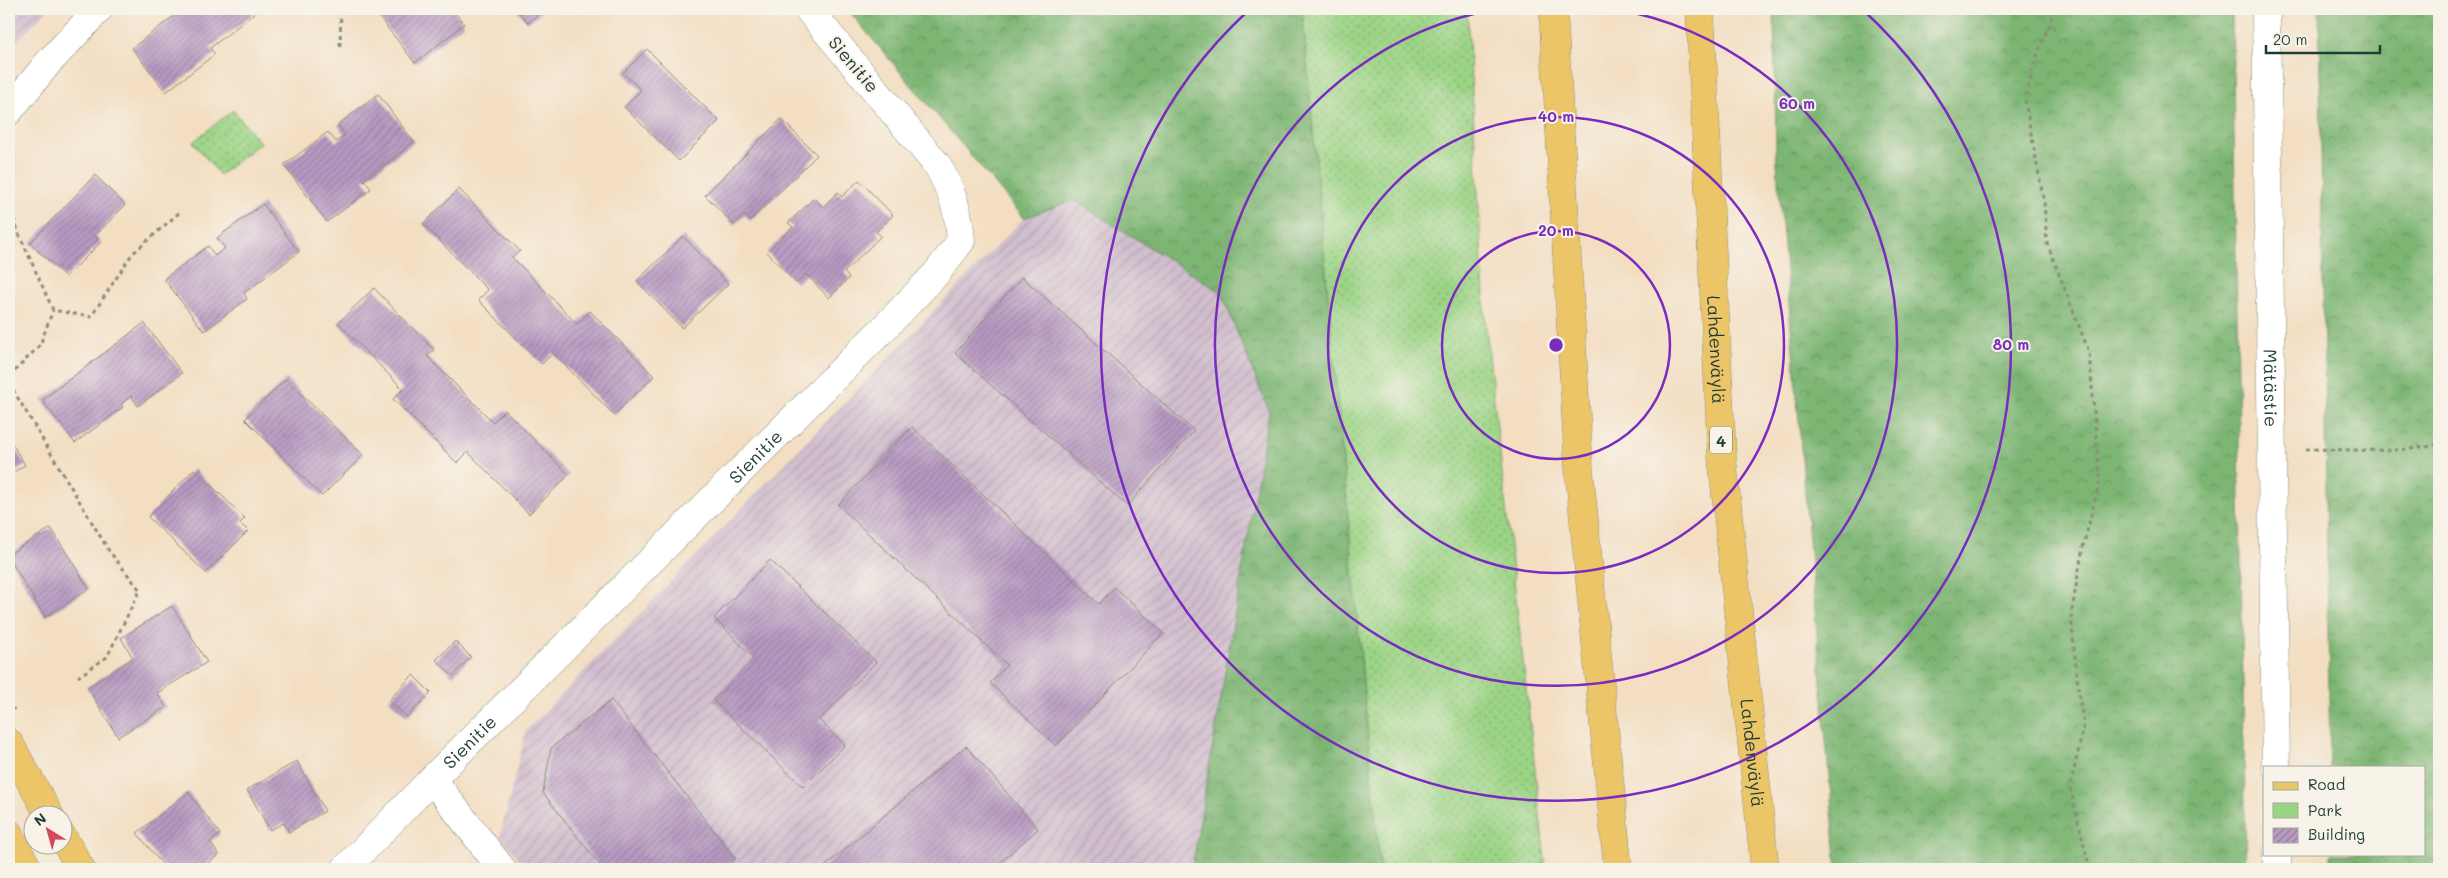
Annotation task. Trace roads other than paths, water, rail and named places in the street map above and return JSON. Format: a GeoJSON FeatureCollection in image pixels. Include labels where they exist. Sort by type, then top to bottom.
{"type":"FeatureCollection","features":[{"type":"Feature","properties":{"kind":"main road"},"geometry":{"type":"LineString","coordinates":[[1553,9],[1579,469],[1618,869]]}},
{"type":"Feature","properties":{"kind":"main road","name":"Lahdenväylä"},"geometry":{"type":"LineString","coordinates":[[1700,9],[1722,457],[1765,869]]}},
{"type":"Feature","properties":{"kind":"main road"},"geometry":{"type":"LineString","coordinates":[[9,743],[44,806]]}},
{"type":"Feature","properties":{"kind":"main road"},"geometry":{"type":"LineString","coordinates":[[9,834],[28,869]]}},
{"type":"Feature","properties":{"kind":"main road"},"geometry":{"type":"LineString","coordinates":[[72,853],[81,869]]}},
{"type":"Feature","properties":{"kind":"street"},"geometry":{"type":"LineString","coordinates":[[9,111],[48,63],[99,9]]}},
{"type":"Feature","properties":{"kind":"street","name":"Sienitie"},"geometry":{"type":"LineString","coordinates":[[346,869],[432,779],[885,327],[935,275],[961,240],[960,216],[950,188],[938,166],[808,9]]}},
{"type":"Feature","properties":{"kind":"street","name":"Mätästie"},"geometry":{"type":"LineString","coordinates":[[2266,9],[2276,766]]}},
{"type":"Feature","properties":{"kind":"street"},"geometry":{"type":"LineString","coordinates":[[432,779],[502,869]]}},
{"type":"Feature","properties":{"kind":"street"},"geometry":{"type":"LineString","coordinates":[[2277,856],[2277,869]]}}]}
